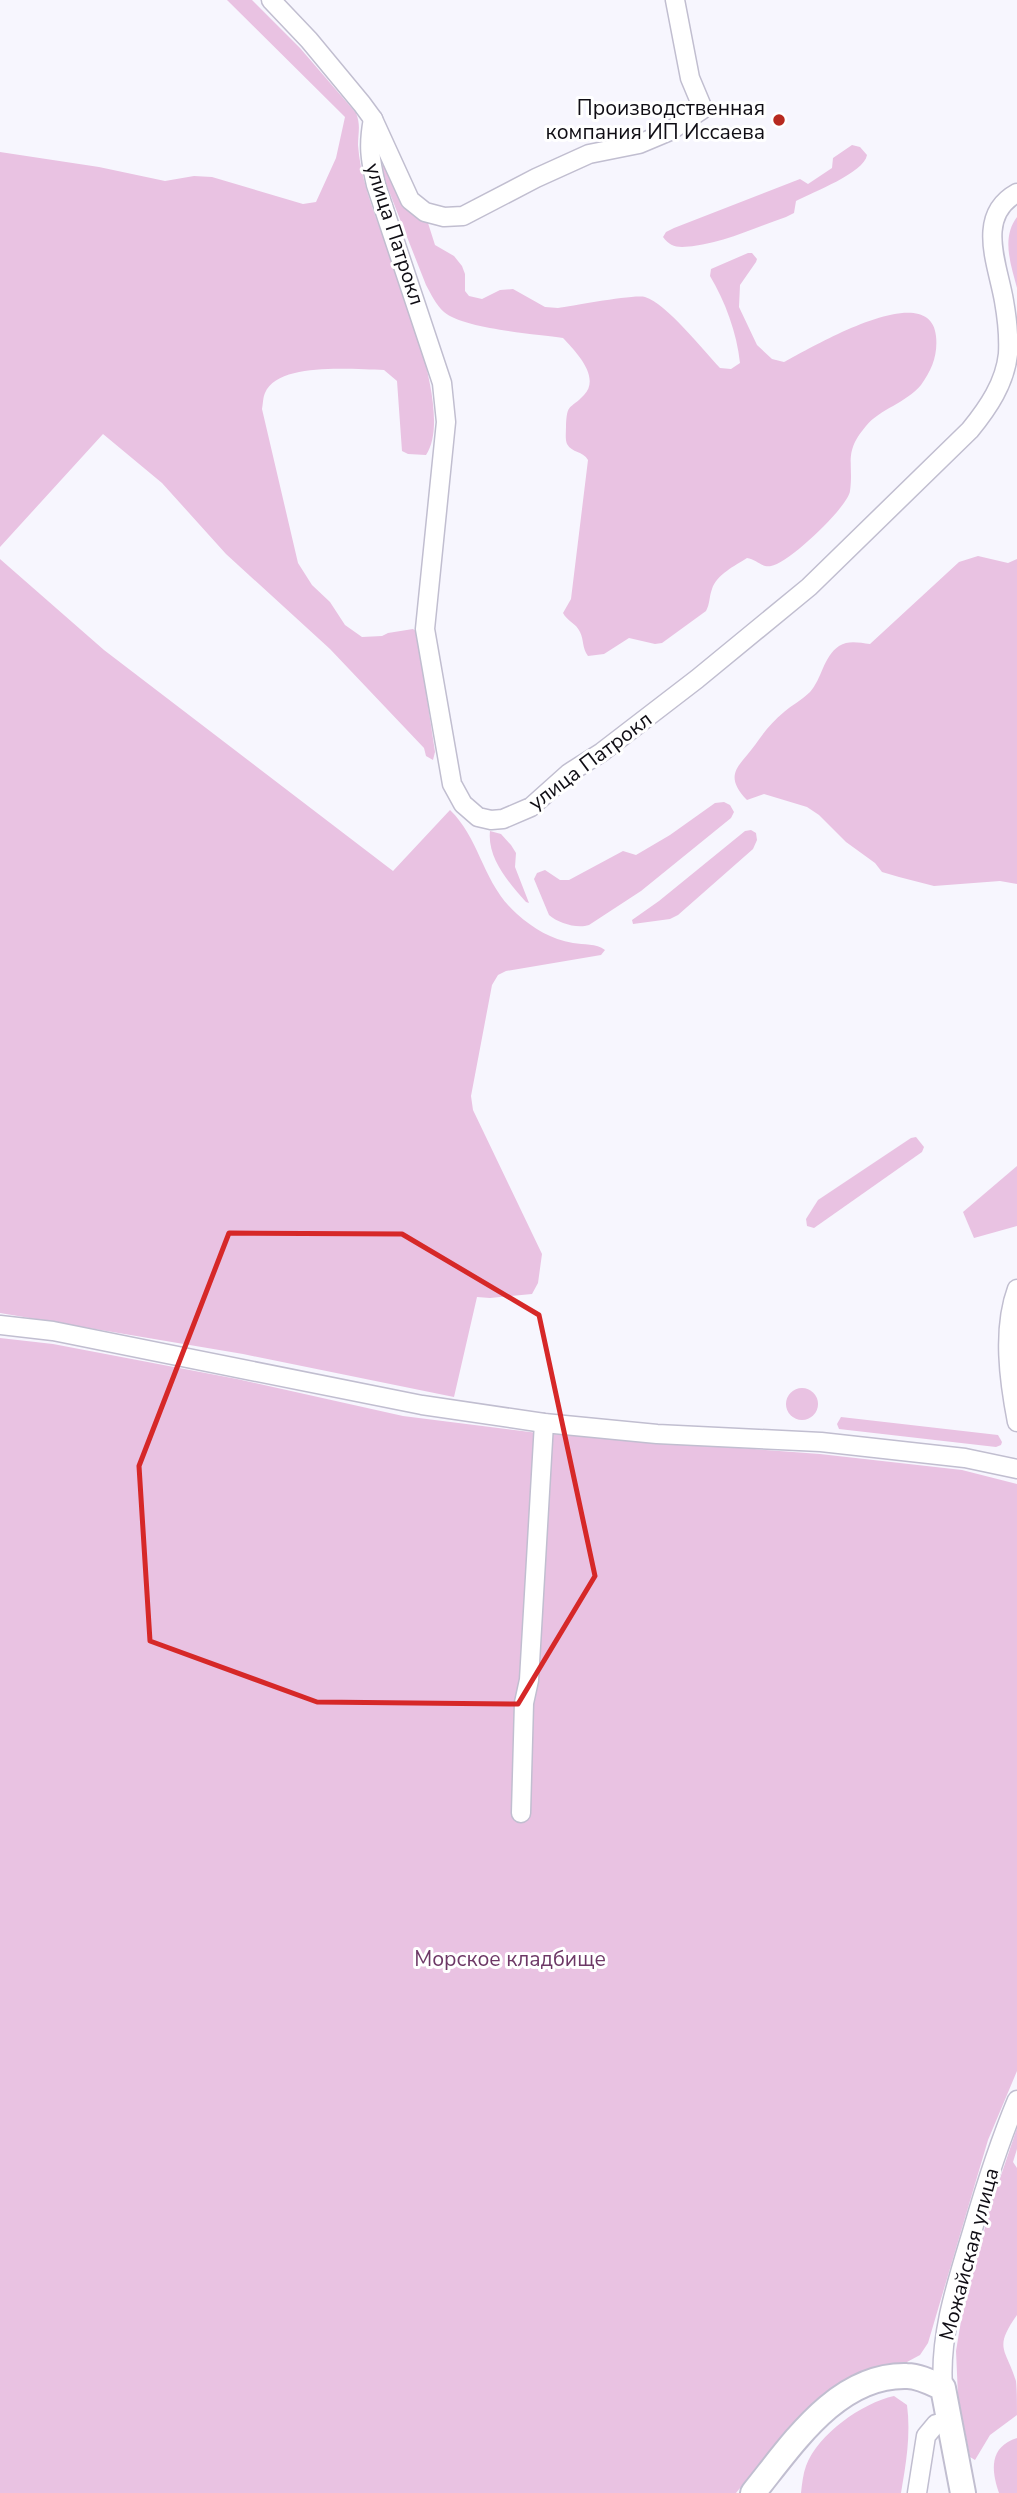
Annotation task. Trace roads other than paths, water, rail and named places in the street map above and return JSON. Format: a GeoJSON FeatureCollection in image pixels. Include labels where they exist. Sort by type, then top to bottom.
{"type":"FeatureCollection","features":[{"type":"Feature","properties":{"kind":"main road"},"geometry":{"type":"LineString","coordinates":[[753,2493],[798,2435],[856,2387],[880,2379],[909,2375],[943,2388]]}},
{"type":"Feature","properties":{"kind":"main road","name":"Можайская улица"},"geometry":{"type":"LineString","coordinates":[[943,2388],[963,2493]]}},
{"type":"Feature","properties":{"kind":"street"},"geometry":{"type":"LineString","coordinates":[[271,0],[309,40],[373,119],[410,200],[425,212],[444,217],[463,216],[589,154],[639,144],[670,131],[703,109],[690,78],[675,0]]}},
{"type":"Feature","properties":{"kind":"street","name":"улица Патрокл"},"geometry":{"type":"LineString","coordinates":[[373,119],[368,144],[376,185],[438,363],[445,402],[444,446],[425,621],[443,742],[452,784],[463,804],[478,817],[491,820],[503,820],[530,807],[569,773],[602,752],[729,654],[809,587],[970,430],[986,411],[995,394],[1007,355],[1008,327],[991,233],[998,211],[1017,193]]}},
{"type":"Feature","properties":{"kind":"street"},"geometry":{"type":"LineString","coordinates":[[1017,1289],[1012,1302],[1009,1336],[1013,1404],[1017,1422]]}},
{"type":"Feature","properties":{"kind":"street"},"geometry":{"type":"LineString","coordinates":[[0,1325],[53,1331],[422,1405],[544,1423],[656,1434],[821,1442],[965,1458],[1017,1469]]}},
{"type":"Feature","properties":{"kind":"street"},"geometry":{"type":"LineString","coordinates":[[521,1813],[523,1726],[529,1680],[544,1423]]}},
{"type":"Feature","properties":{"kind":"street","name":"Можайская улица"},"geometry":{"type":"LineString","coordinates":[[943,2388],[942,2354],[949,2313],[979,2208],[1017,2100]]}},
{"type":"Feature","properties":{"kind":"street"},"geometry":{"type":"LineString","coordinates":[[917,2493],[926,2436],[936,2424],[950,2423]]}},
{"type":"Feature","properties":{"kind":"place","name":"Производственная компания ИП Иссаева"},"geometry":{"type":"Point","coordinates":[779,120]}},
{"type":"Feature","properties":{"kind":"park label","name":"Морское кладбище"},"geometry":{"type":"Point","coordinates":[510,1959]}}]}
